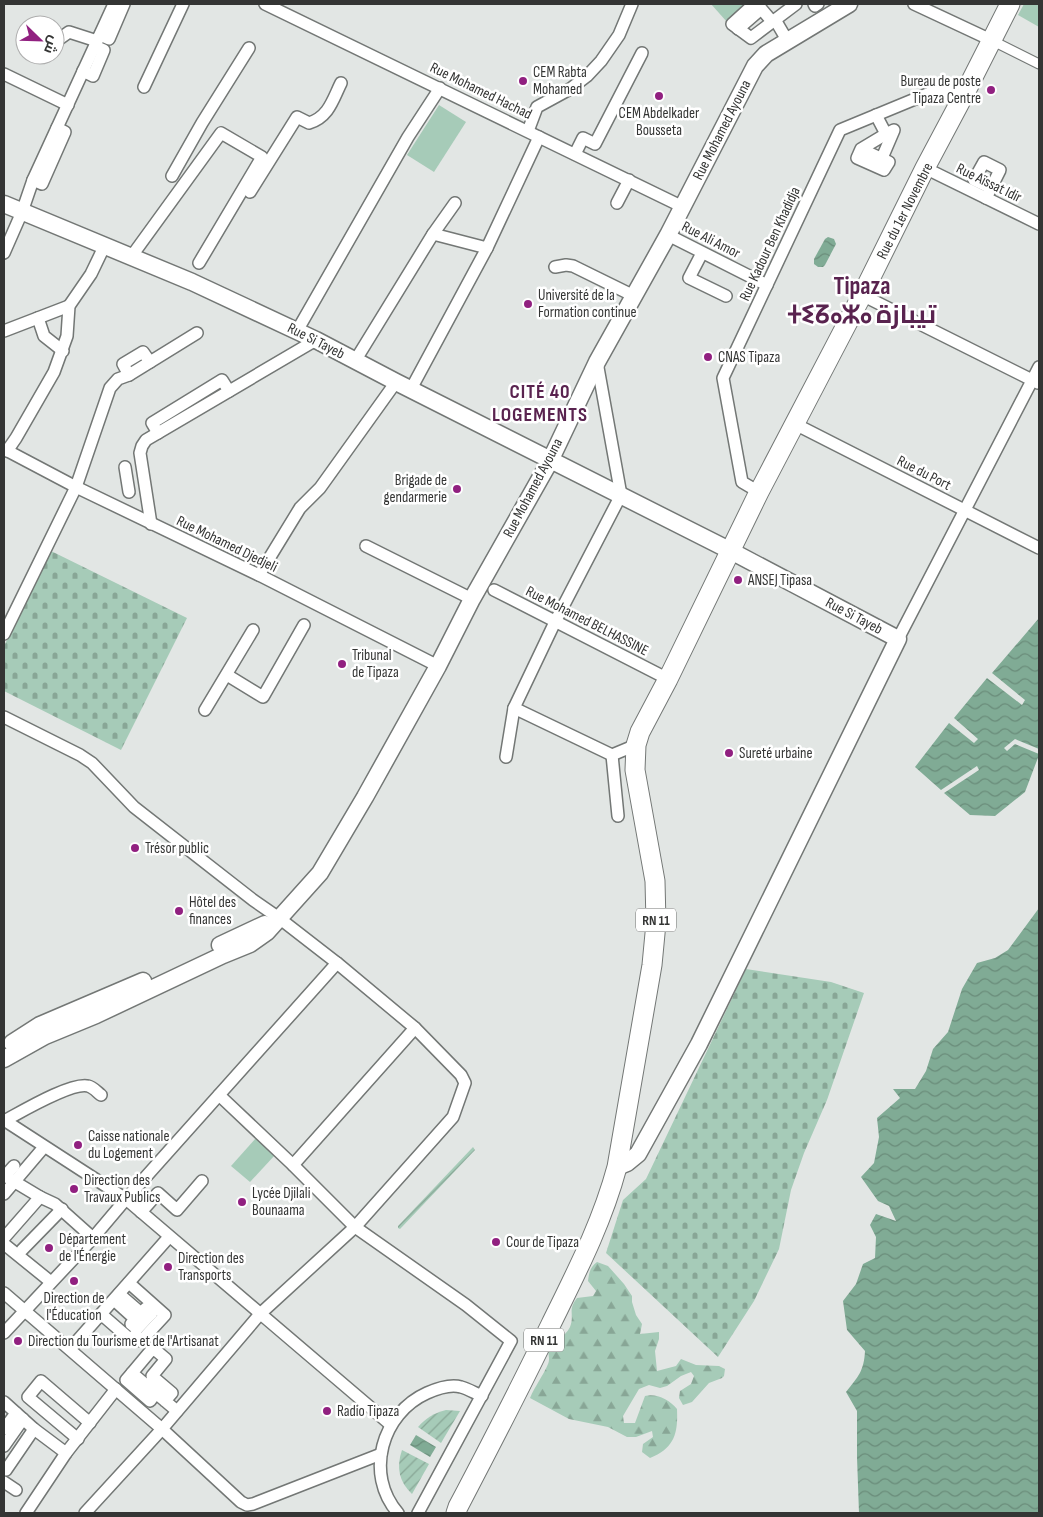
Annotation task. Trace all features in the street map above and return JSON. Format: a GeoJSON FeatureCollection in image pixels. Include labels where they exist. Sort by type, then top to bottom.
{"type":"FeatureCollection","features":[{"type":"Feature","properties":{"kind":"main road","name":"Rue Mohamed Ayouna"},"geometry":{"type":"LineString","coordinates":[[4,1059],[45,1036],[96,1015],[250,944],[267,932],[320,873],[438,666],[472,599],[550,460],[598,362],[683,207],[755,66],[766,54],[787,40],[849,4]]}},
{"type":"Feature","properties":{"kind":"main road","name":"Rue du 1er Novembre"},"geometry":{"type":"LineString","coordinates":[[731,551],[759,492],[796,424],[1010,4]]}},
{"type":"Feature","properties":{"kind":"main road","name":"Rue Si Tayeb"},"geometry":{"type":"LineString","coordinates":[[4,204],[192,282],[298,331],[731,551],[898,639]]}},
{"type":"Feature","properties":{"kind":"main road","name":"RN 11"},"geometry":{"type":"LineString","coordinates":[[456,1511],[515,1398],[582,1262],[600,1220],[617,1167],[652,965],[656,923],[655,881],[635,770],[636,745],[646,720],[731,551]]}},
{"type":"Feature","properties":{"kind":"main road"},"geometry":{"type":"LineString","coordinates":[[617,1167],[627,1163],[638,1154],[699,1044],[898,639]]}},
{"type":"Feature","properties":{"kind":"main road"},"geometry":{"type":"LineString","coordinates":[[4,1048],[40,1025],[157,976],[279,918]]}},
{"type":"Feature","properties":{"kind":"street"},"geometry":{"type":"LineString","coordinates":[[97,41],[114,4]]}},
{"type":"Feature","properties":{"kind":"street"},"geometry":{"type":"LineString","coordinates":[[65,34],[68,32],[97,41],[109,39],[124,4]]}},
{"type":"Feature","properties":{"kind":"street"},"geometry":{"type":"LineString","coordinates":[[144,87],[183,4]]}},
{"type":"Feature","properties":{"kind":"street","name":"Rue Mohamed Hachad"},"geometry":{"type":"LineString","coordinates":[[265,4],[683,207]]}},
{"type":"Feature","properties":{"kind":"street"},"geometry":{"type":"LineString","coordinates":[[528,131],[537,107],[570,89],[601,61],[619,35],[632,4]]}},
{"type":"Feature","properties":{"kind":"street"},"geometry":{"type":"LineString","coordinates":[[762,10],[741,31],[732,24],[762,10],[796,4]]}},
{"type":"Feature","properties":{"kind":"street"},"geometry":{"type":"LineString","coordinates":[[814,4],[815,6],[818,4]]}},
{"type":"Feature","properties":{"kind":"street"},"geometry":{"type":"LineString","coordinates":[[914,4],[1039,64]]}},
{"type":"Feature","properties":{"kind":"street"},"geometry":{"type":"LineString","coordinates":[[762,10],[777,23],[787,40]]}},
{"type":"Feature","properties":{"kind":"street"},"geometry":{"type":"LineString","coordinates":[[59,124],[83,71],[93,76],[104,50],[97,41]]}},
{"type":"Feature","properties":{"kind":"street"},"geometry":{"type":"LineString","coordinates":[[172,176],[202,123],[249,48]]}},
{"type":"Feature","properties":{"kind":"street"},"geometry":{"type":"LineString","coordinates":[[576,154],[583,138],[595,144],[642,53]]}},
{"type":"Feature","properties":{"kind":"street"},"geometry":{"type":"LineString","coordinates":[[4,74],[68,105]]}},
{"type":"Feature","properties":{"kind":"street"},"geometry":{"type":"LineString","coordinates":[[192,282],[297,117],[309,123],[317,120],[326,113],[341,83]]}},
{"type":"Feature","properties":{"kind":"street"},"geometry":{"type":"LineString","coordinates":[[298,331],[408,138],[440,88]]}},
{"type":"Feature","properties":{"kind":"street","name":"Rue Kadour Ben Khadidja"},"geometry":{"type":"LineString","coordinates":[[759,492],[742,482],[723,378],[840,130],[932,92],[967,89]]}},
{"type":"Feature","properties":{"kind":"street"},"geometry":{"type":"LineString","coordinates":[[59,124],[68,123],[80,97],[73,94]]}},
{"type":"Feature","properties":{"kind":"street"},"geometry":{"type":"LineString","coordinates":[[876,116],[888,138],[882,158],[889,162],[884,170],[857,158],[861,149],[888,138]]}},
{"type":"Feature","properties":{"kind":"street"},"geometry":{"type":"LineString","coordinates":[[199,264],[262,157],[202,123]]}},
{"type":"Feature","properties":{"kind":"street"},"geometry":{"type":"LineString","coordinates":[[4,253],[34,180],[42,184],[65,132],[59,124]]}},
{"type":"Feature","properties":{"kind":"street"},"geometry":{"type":"LineString","coordinates":[[131,257],[221,133]]}},
{"type":"Feature","properties":{"kind":"street"},"geometry":{"type":"LineString","coordinates":[[258,575],[300,508],[320,488],[404,386],[487,248],[539,136]]}},
{"type":"Feature","properties":{"kind":"street","name":"Rue Aïssat Idir"},"geometry":{"type":"LineString","coordinates":[[925,168],[988,193],[1039,224]]}},
{"type":"Feature","properties":{"kind":"street"},"geometry":{"type":"LineString","coordinates":[[618,203],[629,180]]}},
{"type":"Feature","properties":{"kind":"street"},"geometry":{"type":"LineString","coordinates":[[355,361],[454,203]]}},
{"type":"Feature","properties":{"kind":"street"},"geometry":{"type":"LineString","coordinates":[[433,234],[487,248]]}},
{"type":"Feature","properties":{"kind":"street","name":"Rue Ali Amor"},"geometry":{"type":"LineString","coordinates":[[668,235],[767,285]]}},
{"type":"Feature","properties":{"kind":"street"},"geometry":{"type":"LineString","coordinates":[[5,450],[16,438],[54,372],[68,336],[69,306],[91,274],[104,247]]}},
{"type":"Feature","properties":{"kind":"street"},"geometry":{"type":"LineString","coordinates":[[702,253],[689,278],[726,296]]}},
{"type":"Feature","properties":{"kind":"street"},"geometry":{"type":"LineString","coordinates":[[555,267],[571,265],[634,296]]}},
{"type":"Feature","properties":{"kind":"street"},"geometry":{"type":"LineString","coordinates":[[862,295],[1036,382]]}},
{"type":"Feature","properties":{"kind":"street"},"geometry":{"type":"LineString","coordinates":[[4,331],[69,306]]}},
{"type":"Feature","properties":{"kind":"street"},"geometry":{"type":"LineString","coordinates":[[38,318],[44,336],[63,351]]}},
{"type":"Feature","properties":{"kind":"street"},"geometry":{"type":"LineString","coordinates":[[4,634],[76,487],[110,388],[118,379],[129,375],[197,333]]}},
{"type":"Feature","properties":{"kind":"street"},"geometry":{"type":"LineString","coordinates":[[151,524],[140,453],[146,440],[316,340]]}},
{"type":"Feature","properties":{"kind":"street"},"geometry":{"type":"LineString","coordinates":[[506,757],[514,708],[555,622],[621,495],[598,362]]}},
{"type":"Feature","properties":{"kind":"street"},"geometry":{"type":"LineString","coordinates":[[898,639],[965,510],[1036,382],[1039,367]]}},
{"type":"Feature","properties":{"kind":"street","name":"Rue du Port"},"geometry":{"type":"LineString","coordinates":[[796,424],[1039,548]]}},
{"type":"Feature","properties":{"kind":"street","name":"Rue Mohamed Djedjeli"},"geometry":{"type":"LineString","coordinates":[[5,450],[438,666]]}},
{"type":"Feature","properties":{"kind":"street"},"geometry":{"type":"LineString","coordinates":[[129,492],[126,473],[144,476]]}},
{"type":"Feature","properties":{"kind":"street"},"geometry":{"type":"LineString","coordinates":[[366,546],[472,599]]}},
{"type":"Feature","properties":{"kind":"street","name":"Rue Mohamed BELHASSINE"},"geometry":{"type":"LineString","coordinates":[[494,590],[668,679]]}},
{"type":"Feature","properties":{"kind":"street"},"geometry":{"type":"LineString","coordinates":[[226,675],[263,698],[304,625]]}},
{"type":"Feature","properties":{"kind":"street"},"geometry":{"type":"LineString","coordinates":[[205,710],[253,630]]}},
{"type":"Feature","properties":{"kind":"street"},"geometry":{"type":"LineString","coordinates":[[514,708],[612,755],[636,745]]}},
{"type":"Feature","properties":{"kind":"street"},"geometry":{"type":"LineString","coordinates":[[4,717],[80,755],[92,763],[134,807],[253,900],[279,918],[415,1028],[464,1079],[464,1088],[453,1117],[355,1227],[260,1314],[162,1429],[85,1513]]}},
{"type":"Feature","properties":{"kind":"street"},"geometry":{"type":"LineString","coordinates":[[612,755],[618,816]]}},
{"type":"Feature","properties":{"kind":"street"},"geometry":{"type":"LineString","coordinates":[[4,1333],[93,1238],[337,964]]}},
{"type":"Feature","properties":{"kind":"street"},"geometry":{"type":"LineString","coordinates":[[293,1165],[415,1028]]}},
{"type":"Feature","properties":{"kind":"street"},"geometry":{"type":"LineString","coordinates":[[101,1095],[90,1086],[83,1086],[61,1092],[4,1120],[126,1199],[391,1425]]}},
{"type":"Feature","properties":{"kind":"street"},"geometry":{"type":"LineString","coordinates":[[219,1095],[355,1227],[466,1305],[511,1341],[418,1513]]}},
{"type":"Feature","properties":{"kind":"street"},"geometry":{"type":"LineString","coordinates":[[8,1178],[44,1147]]}},
{"type":"Feature","properties":{"kind":"street"},"geometry":{"type":"LineString","coordinates":[[4,1194],[8,1178],[14,1166]]}},
{"type":"Feature","properties":{"kind":"street"},"geometry":{"type":"LineString","coordinates":[[8,1178],[55,1204],[93,1238]]}},
{"type":"Feature","properties":{"kind":"street"},"geometry":{"type":"LineString","coordinates":[[141,1212],[158,1193],[177,1210],[202,1181]]}},
{"type":"Feature","properties":{"kind":"street"},"geometry":{"type":"LineString","coordinates":[[4,1238],[40,1197]]}},
{"type":"Feature","properties":{"kind":"street"},"geometry":{"type":"LineString","coordinates":[[22,1250],[62,1209]]}},
{"type":"Feature","properties":{"kind":"street"},"geometry":{"type":"LineString","coordinates":[[70,1349],[169,1237]]}},
{"type":"Feature","properties":{"kind":"street"},"geometry":{"type":"LineString","coordinates":[[4,1244],[51,1282]]}},
{"type":"Feature","properties":{"kind":"street"},"geometry":{"type":"LineString","coordinates":[[101,1314],[131,1340],[135,1336],[141,1341],[165,1315],[129,1283]]}},
{"type":"Feature","properties":{"kind":"street"},"geometry":{"type":"LineString","coordinates":[[4,1293],[162,1429],[247,1506],[381,1454]]}},
{"type":"Feature","properties":{"kind":"street"},"geometry":{"type":"LineString","coordinates":[[165,1401],[172,1393],[152,1376],[166,1358],[154,1348],[132,1373],[156,1393],[165,1401],[177,1411]]}},
{"type":"Feature","properties":{"kind":"street"},"geometry":{"type":"LineString","coordinates":[[78,1439],[28,1397],[41,1382],[90,1422]]}},
{"type":"Feature","properties":{"kind":"street"},"geometry":{"type":"LineString","coordinates":[[398,1513],[382,1483],[380,1469],[383,1443],[397,1416],[407,1405],[419,1397],[447,1387],[462,1387],[482,1396]]}},
{"type":"Feature","properties":{"kind":"street"},"geometry":{"type":"LineString","coordinates":[[26,1513],[66,1454],[116,1389]]}},
{"type":"Feature","properties":{"kind":"street"},"geometry":{"type":"LineString","coordinates":[[4,1429],[17,1415]]}},
{"type":"Feature","properties":{"kind":"street"},"geometry":{"type":"LineString","coordinates":[[4,1446],[17,1415]]}},
{"type":"Feature","properties":{"kind":"street"},"geometry":{"type":"LineString","coordinates":[[17,1415],[66,1454]]}},
{"type":"Feature","properties":{"kind":"street"},"geometry":{"type":"LineString","coordinates":[[4,1468],[17,1415]]}},
{"type":"Feature","properties":{"kind":"street"},"geometry":{"type":"LineString","coordinates":[[4,1482],[16,1490]]}},
{"type":"Feature","properties":{"kind":"green space"},"geometry":{"type":"Polygon","coordinates":[[[711,4],[748,4],[727,22],[711,4]]]}},
{"type":"Feature","properties":{"kind":"green space"},"geometry":{"type":"Polygon","coordinates":[[[1024,4],[1039,4],[1039,27],[1018,15],[1024,4]]]}},
{"type":"Feature","properties":{"kind":"green space"},"geometry":{"type":"Polygon","coordinates":[[[439,105],[466,122],[434,172],[407,155],[439,105]]]}},
{"type":"Feature","properties":{"kind":"green space"},"geometry":{"type":"Polygon","coordinates":[[[51,551],[187,618],[121,750],[4,691],[4,646],[51,551]]]}},
{"type":"Feature","properties":{"kind":"green space"},"geometry":{"type":"Polygon","coordinates":[[[746,969],[831,982],[864,993],[827,1100],[804,1153],[791,1190],[779,1249],[754,1301],[718,1357],[606,1253],[623,1200],[646,1179],[746,969]]]}},
{"type":"Feature","properties":{"kind":"green space"},"geometry":{"type":"Polygon","coordinates":[[[256,1138],[275,1155],[250,1182],[231,1166],[256,1138]]]}},
{"type":"Feature","properties":{"kind":"green space"},"geometry":{"type":"Polygon","coordinates":[[[473,1147],[475,1150],[400,1229],[398,1228],[398,1226],[473,1147]]]}},
{"type":"Feature","properties":{"kind":"green space"},"geometry":{"type":"Polygon","coordinates":[[[597,1262],[608,1266],[632,1296],[636,1315],[642,1324],[640,1334],[659,1332],[655,1351],[657,1371],[676,1366],[681,1359],[696,1365],[719,1366],[725,1369],[722,1378],[709,1383],[692,1402],[683,1405],[679,1398],[680,1391],[691,1384],[694,1376],[691,1372],[681,1376],[667,1386],[660,1388],[649,1385],[639,1389],[623,1416],[624,1423],[635,1423],[645,1396],[654,1395],[662,1398],[677,1409],[677,1425],[673,1439],[665,1450],[650,1458],[642,1452],[643,1444],[653,1437],[652,1431],[636,1437],[627,1437],[608,1427],[569,1419],[530,1398],[548,1364],[548,1349],[550,1345],[566,1333],[570,1327],[574,1302],[577,1298],[593,1296],[596,1291],[588,1281],[590,1270],[597,1262]]]}},
{"type":"Feature","properties":{"kind":"green space"},"geometry":{"type":"Polygon","coordinates":[[[446,1410],[460,1411],[441,1443],[418,1427],[431,1416],[446,1410]]]}},
{"type":"Feature","properties":{"kind":"green space"},"geometry":{"type":"Polygon","coordinates":[[[402,1450],[429,1464],[412,1494],[404,1484],[400,1474],[399,1462],[402,1450]]]}},
{"type":"Feature","properties":{"kind":"water"},"geometry":{"type":"Polygon","coordinates":[[[828,237],[834,239],[836,244],[825,265],[818,267],[814,264],[814,259],[828,237]]]}},
{"type":"Feature","properties":{"kind":"water"},"geometry":{"type":"Polygon","coordinates":[[[1039,618],[1039,749],[1015,739],[1004,748],[1007,751],[1015,744],[1039,755],[1025,792],[995,816],[970,815],[944,793],[979,770],[977,766],[941,790],[915,767],[949,723],[974,743],[978,739],[954,718],[987,678],[1022,705],[1025,700],[992,673],[1039,618]]]}},
{"type":"Feature","properties":{"kind":"water"},"geometry":{"type":"Polygon","coordinates":[[[1039,908],[1039,1513],[859,1513],[857,1411],[846,1392],[860,1373],[865,1351],[847,1330],[843,1301],[856,1284],[863,1264],[875,1258],[876,1237],[870,1225],[876,1214],[896,1221],[889,1206],[878,1201],[861,1177],[874,1163],[879,1137],[877,1118],[900,1098],[893,1089],[915,1089],[926,1071],[933,1049],[948,1032],[962,989],[977,963],[995,958],[1008,950],[1039,908]]]}},
{"type":"Feature","properties":{"kind":"water"},"geometry":{"type":"Polygon","coordinates":[[[416,1435],[436,1447],[430,1457],[410,1445],[416,1435]]]}},
{"type":"Feature","properties":{"kind":"place","name":"CEM Rabta Mohamed"},"geometry":{"type":"Point","coordinates":[523,81]}},
{"type":"Feature","properties":{"kind":"place","name":"Bureau de poste Tipaza Centre"},"geometry":{"type":"Point","coordinates":[991,90]}},
{"type":"Feature","properties":{"kind":"place","name":"CEM Abdelkader Bousseta"},"geometry":{"type":"Point","coordinates":[659,96]}},
{"type":"Feature","properties":{"kind":"place","name":"Université de la Formation continue"},"geometry":{"type":"Point","coordinates":[528,304]}},
{"type":"Feature","properties":{"kind":"place","name":"CNAS Tipaza"},"geometry":{"type":"Point","coordinates":[708,357]}},
{"type":"Feature","properties":{"kind":"place","name":"Brigade de gendarmerie"},"geometry":{"type":"Point","coordinates":[457,489]}},
{"type":"Feature","properties":{"kind":"place","name":"ANSEJ Tipasa"},"geometry":{"type":"Point","coordinates":[738,580]}},
{"type":"Feature","properties":{"kind":"place","name":"Tribunal de Tipaza"},"geometry":{"type":"Point","coordinates":[342,664]}},
{"type":"Feature","properties":{"kind":"place","name":"Sureté urbaine"},"geometry":{"type":"Point","coordinates":[729,753]}},
{"type":"Feature","properties":{"kind":"place","name":"Trésor public"},"geometry":{"type":"Point","coordinates":[135,848]}},
{"type":"Feature","properties":{"kind":"place","name":"Hôtel des finances"},"geometry":{"type":"Point","coordinates":[179,911]}},
{"type":"Feature","properties":{"kind":"place","name":"Caisse nationale du Logement"},"geometry":{"type":"Point","coordinates":[78,1145]}},
{"type":"Feature","properties":{"kind":"place","name":"Direction des Travaux Publics"},"geometry":{"type":"Point","coordinates":[74,1189]}},
{"type":"Feature","properties":{"kind":"place","name":"Lycée Djilali Bounaama"},"geometry":{"type":"Point","coordinates":[242,1202]}},
{"type":"Feature","properties":{"kind":"place","name":"Cour de Tipaza"},"geometry":{"type":"Point","coordinates":[496,1242]}},
{"type":"Feature","properties":{"kind":"place","name":"Département de l'Énergie"},"geometry":{"type":"Point","coordinates":[49,1248]}},
{"type":"Feature","properties":{"kind":"place","name":"Direction des Transports"},"geometry":{"type":"Point","coordinates":[168,1267]}},
{"type":"Feature","properties":{"kind":"place","name":"Direction de l'Éducation"},"geometry":{"type":"Point","coordinates":[74,1281]}},
{"type":"Feature","properties":{"kind":"place","name":"Direction du Tourisme et de l'Artisanat"},"geometry":{"type":"Point","coordinates":[18,1341]}},
{"type":"Feature","properties":{"kind":"place","name":"Radio Tipaza"},"geometry":{"type":"Point","coordinates":[327,1411]}},
{"type":"Feature","properties":{"kind":"district","name":"Tipaza ⵜⵉⵒⴰⵣⴰ تيبازة"},"geometry":{"type":"Point","coordinates":[862,300]}},
{"type":"Feature","properties":{"kind":"district","name":"CITÉ 40 LOGEMENTS"},"geometry":{"type":"Point","coordinates":[540,404]}}]}
